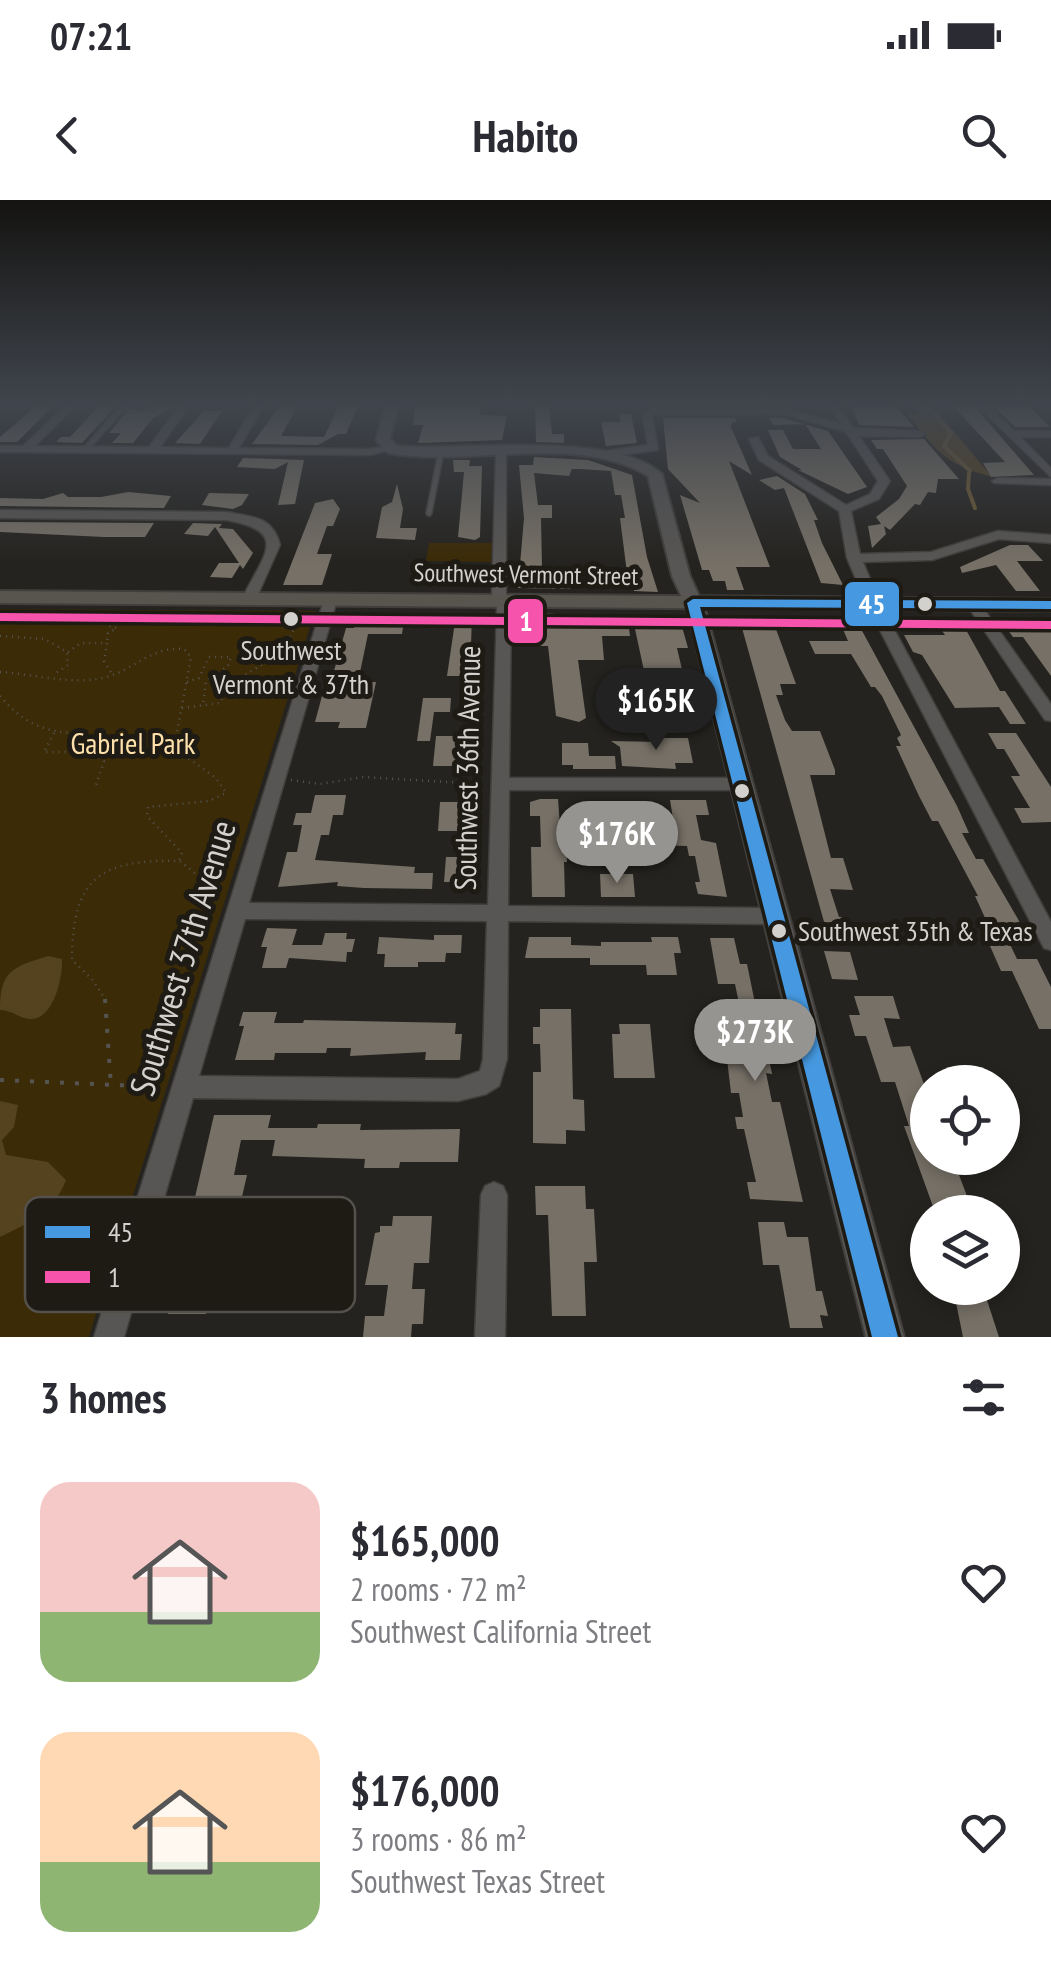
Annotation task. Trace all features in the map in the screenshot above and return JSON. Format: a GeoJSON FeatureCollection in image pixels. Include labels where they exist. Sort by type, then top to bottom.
{"type":"FeatureCollection","features":[{"type":"Feature","properties":{"kind":"main road","name":"Southwest Vermont Street"},"geometry":{"type":"LineString","coordinates":[[7,601],[1051,605]]}},
{"type":"Feature","properties":{"kind":"street","name":"Southwest 36th Avenue"},"geometry":{"type":"LineString","coordinates":[[184,1087],[458,1090],[485,1083],[496,1059],[502,458]]}},
{"type":"Feature","properties":{"kind":"street"},"geometry":{"type":"LineString","coordinates":[[641,458],[649,459],[656,478],[681,576],[693,603],[885,1337]]}},
{"type":"Feature","properties":{"kind":"street"},"geometry":{"type":"LineString","coordinates":[[763,458],[845,509],[854,558],[873,604],[1051,942]]}},
{"type":"Feature","properties":{"kind":"street"},"geometry":{"type":"LineString","coordinates":[[845,509],[882,492],[884,480],[870,458]]}},
{"type":"Feature","properties":{"kind":"street"},"geometry":{"type":"LineString","coordinates":[[998,481],[1051,482]]}},
{"type":"Feature","properties":{"kind":"street"},"geometry":{"type":"LineString","coordinates":[[0,514],[227,516],[258,522],[271,532],[274,545],[249,599]]}},
{"type":"Feature","properties":{"kind":"street"},"geometry":{"type":"LineString","coordinates":[[854,558],[932,556],[998,535],[1051,539]]}},
{"type":"Feature","properties":{"kind":"street","name":"Southwest 37th Avenue"},"geometry":{"type":"LineString","coordinates":[[151,1197],[330,600]]}},
{"type":"Feature","properties":{"kind":"street"},"geometry":{"type":"LineString","coordinates":[[974,604],[1051,716]]}},
{"type":"Feature","properties":{"kind":"street"},"geometry":{"type":"LineString","coordinates":[[500,784],[742,784]]}},
{"type":"Feature","properties":{"kind":"street"},"geometry":{"type":"LineString","coordinates":[[236,911],[774,916]]}},
{"type":"Feature","properties":{"kind":"street"},"geometry":{"type":"LineString","coordinates":[[490,1337],[494,1195]]}},
{"type":"Feature","properties":{"kind":"street","name":"Southwest 37th Avenue"},"geometry":{"type":"LineString","coordinates":[[109,1337],[116,1312]]}},
{"type":"Feature","properties":{"kind":"lane"},"geometry":{"type":"LineString","coordinates":[[430,513],[439,458]]}},
{"type":"Feature","properties":{"kind":"path"},"geometry":{"type":"LineString","coordinates":[[7,601],[10,613],[18,619],[99,623],[117,628],[108,633],[104,660],[113,675]]}},
{"type":"Feature","properties":{"kind":"path"},"geometry":{"type":"LineString","coordinates":[[182,708],[220,703],[229,685],[282,652],[295,622],[284,610]]}},
{"type":"Feature","properties":{"kind":"path"},"geometry":{"type":"LineString","coordinates":[[0,636],[45,638],[67,652]]}},
{"type":"Feature","properties":{"kind":"path"},"geometry":{"type":"LineString","coordinates":[[67,652],[81,643],[107,642]]}},
{"type":"Feature","properties":{"kind":"path"},"geometry":{"type":"LineString","coordinates":[[0,672],[86,681],[113,675],[146,654],[176,648],[191,656],[174,748],[177,754],[211,771],[226,794],[216,801],[162,803],[146,811],[179,845],[179,861]]}},
{"type":"Feature","properties":{"kind":"path"},"geometry":{"type":"LineString","coordinates":[[52,676],[68,665],[67,652]]}},
{"type":"Feature","properties":{"kind":"path"},"geometry":{"type":"LineString","coordinates":[[184,682],[199,678],[209,658],[231,657],[228,666],[206,681],[204,706]]}},
{"type":"Feature","properties":{"kind":"path"},"geometry":{"type":"LineString","coordinates":[[0,696],[20,719],[54,733],[80,734]]}},
{"type":"Feature","properties":{"kind":"path"},"geometry":{"type":"LineString","coordinates":[[54,733],[44,752],[90,752],[104,761],[96,785]]}},
{"type":"Feature","properties":{"kind":"path"},"geometry":{"type":"LineString","coordinates":[[274,780],[320,784],[362,777],[500,784]]}},
{"type":"Feature","properties":{"kind":"path"},"geometry":{"type":"LineString","coordinates":[[111,1086],[108,1004],[72,960],[73,907],[90,881],[108,870],[150,858],[179,861],[200,872],[210,887],[214,904],[236,911]]}},
{"type":"Feature","properties":{"kind":"path"},"geometry":{"type":"LineString","coordinates":[[0,1080],[184,1087]]}},
{"type":"Feature","properties":{"kind":"green space"},"geometry":{"type":"Polygon","coordinates":[[[429,543],[492,543],[491,562],[426,561],[429,543]]]}},
{"type":"Feature","properties":{"kind":"green space","name":"Gabriel Park"},"geometry":{"type":"Polygon","coordinates":[[[0,609],[315,611],[133,1197],[25,1197],[25,1312],[97,1312],[89,1337],[0,1337],[0,609]]]}},
{"type":"Feature","properties":{"kind":"shaded area"},"geometry":{"type":"Polygon","coordinates":[[[948,458],[976,458],[992,477],[963,467],[948,458]]]}},
{"type":"Feature","properties":{"kind":"shaded area"},"geometry":{"type":"Polygon","coordinates":[[[48,956],[62,959],[62,967],[56,996],[46,1012],[31,1019],[0,1010],[2,987],[10,972],[48,956]]]}},
{"type":"Feature","properties":{"kind":"shaded area"},"geometry":{"type":"Polygon","coordinates":[[[0,1101],[18,1105],[14,1127],[2,1140],[6,1155],[48,1162],[66,1180],[57,1197],[25,1197],[25,1224],[0,1237],[0,1101]]]}},
{"type":"Feature","properties":{"kind":"building"},"geometry":{"type":"Polygon","coordinates":[[[243,458],[304,460],[295,504],[278,505],[288,462],[275,469],[237,467],[243,458]]]}},
{"type":"Feature","properties":{"kind":"building"},"geometry":{"type":"Polygon","coordinates":[[[534,458],[588,460],[632,475],[647,557],[658,592],[634,591],[632,581],[628,581],[620,518],[625,518],[621,495],[615,495],[611,471],[580,469],[572,469],[569,476],[534,473],[538,505],[552,505],[552,518],[541,518],[542,567],[552,567],[554,573],[572,573],[573,589],[518,588],[524,518],[519,465],[533,465],[534,458]]]}},
{"type":"Feature","properties":{"kind":"building"},"geometry":{"type":"Polygon","coordinates":[[[667,458],[745,458],[752,475],[729,461],[770,567],[736,567],[744,590],[727,590],[725,581],[713,581],[709,570],[702,570],[680,495],[700,503],[668,469],[667,458]]]}},
{"type":"Feature","properties":{"kind":"building"},"geometry":{"type":"Polygon","coordinates":[[[782,458],[847,458],[867,487],[848,494],[798,470],[802,470],[782,458]]]}},
{"type":"Feature","properties":{"kind":"building"},"geometry":{"type":"Polygon","coordinates":[[[889,458],[941,458],[959,479],[938,479],[936,493],[928,492],[920,505],[915,504],[890,530],[884,526],[886,534],[872,548],[868,526],[881,524],[876,517],[899,499],[907,486],[889,458]]]}},
{"type":"Feature","properties":{"kind":"building"},"geometry":{"type":"Polygon","coordinates":[[[1001,458],[1019,458],[1034,475],[991,477],[983,463],[1005,462],[1001,458]]]}},
{"type":"Feature","properties":{"kind":"building"},"geometry":{"type":"Polygon","coordinates":[[[453,460],[470,460],[469,466],[482,466],[480,537],[475,540],[458,537],[464,472],[454,472],[453,460]]]}},
{"type":"Feature","properties":{"kind":"building"},"geometry":{"type":"Polygon","coordinates":[[[777,476],[805,494],[818,520],[814,520],[822,543],[843,585],[821,583],[784,488],[775,490],[759,480],[777,476]]]}},
{"type":"Feature","properties":{"kind":"building"},"geometry":{"type":"Polygon","coordinates":[[[397,484],[403,509],[400,528],[417,528],[415,540],[376,538],[382,507],[392,502],[397,484]]]}},
{"type":"Feature","properties":{"kind":"building"},"geometry":{"type":"Polygon","coordinates":[[[128,492],[171,496],[164,508],[0,506],[0,498],[43,499],[63,493],[68,497],[101,497],[128,492]]]}},
{"type":"Feature","properties":{"kind":"building"},"geometry":{"type":"Polygon","coordinates":[[[209,493],[249,494],[242,505],[233,509],[202,505],[209,493]]]}},
{"type":"Feature","properties":{"kind":"building"},"geometry":{"type":"Polygon","coordinates":[[[333,499],[340,509],[333,526],[327,526],[317,554],[332,554],[322,585],[283,585],[315,503],[333,499]]]}},
{"type":"Feature","properties":{"kind":"building"},"geometry":{"type":"Polygon","coordinates":[[[0,522],[154,523],[145,537],[104,537],[0,532],[0,522]]]}},
{"type":"Feature","properties":{"kind":"building"},"geometry":{"type":"Polygon","coordinates":[[[193,523],[222,524],[219,528],[233,529],[253,553],[243,569],[240,565],[232,578],[210,577],[219,563],[239,563],[215,527],[208,536],[184,534],[193,523]]]}},
{"type":"Feature","properties":{"kind":"building"},"geometry":{"type":"Polygon","coordinates":[[[1010,545],[1028,545],[1043,561],[1017,561],[1040,591],[1016,591],[996,565],[962,573],[960,567],[1010,545]]]}},
{"type":"Feature","properties":{"kind":"building"},"geometry":{"type":"Polygon","coordinates":[[[530,612],[556,614],[556,624],[628,620],[630,636],[602,636],[604,660],[578,660],[586,718],[579,722],[556,716],[548,646],[533,646],[530,612]]]}},
{"type":"Feature","properties":{"kind":"building"},"geometry":{"type":"Polygon","coordinates":[[[456,615],[472,615],[470,676],[447,676],[456,615]]]}},
{"type":"Feature","properties":{"kind":"building"},"geometry":{"type":"Polygon","coordinates":[[[356,621],[404,621],[402,634],[368,634],[358,682],[376,682],[366,728],[338,728],[340,722],[315,722],[322,696],[327,696],[346,628],[354,628],[356,621]]]}},
{"type":"Feature","properties":{"kind":"building"},"geometry":{"type":"Polygon","coordinates":[[[1015,622],[1051,622],[1051,676],[1023,637],[1013,637],[1004,625],[1017,625],[1015,622]]]}},
{"type":"Feature","properties":{"kind":"building"},"geometry":{"type":"Polygon","coordinates":[[[666,623],[681,623],[688,648],[677,648],[691,708],[666,707],[663,691],[656,690],[654,680],[646,680],[635,629],[667,629],[666,623]]]}},
{"type":"Feature","properties":{"kind":"building"},"geometry":{"type":"Polygon","coordinates":[[[842,627],[860,627],[957,806],[969,833],[962,833],[976,859],[983,859],[1018,919],[1025,934],[1005,934],[1017,959],[1037,959],[1051,987],[1051,1029],[1039,1029],[1012,971],[1001,971],[990,946],[998,946],[978,896],[938,821],[932,821],[919,796],[896,746],[901,746],[897,738],[901,735],[882,696],[871,687],[851,654],[815,654],[809,641],[848,641],[842,627]]]}},
{"type":"Feature","properties":{"kind":"building"},"geometry":{"type":"Polygon","coordinates":[[[742,628],[776,629],[796,684],[780,684],[783,695],[776,695],[785,720],[792,731],[820,731],[835,770],[835,775],[810,775],[831,858],[843,858],[853,890],[830,889],[839,917],[844,917],[848,929],[826,929],[742,628]]]}},
{"type":"Feature","properties":{"kind":"building"},"geometry":{"type":"Polygon","coordinates":[[[940,628],[965,628],[1000,691],[1005,691],[1026,724],[1010,724],[999,707],[955,708],[922,655],[913,652],[904,635],[945,635],[940,628]]]}},
{"type":"Feature","properties":{"kind":"building"},"geometry":{"type":"Polygon","coordinates":[[[423,698],[451,698],[450,712],[434,712],[430,741],[417,741],[423,698]]]}},
{"type":"Feature","properties":{"kind":"building"},"geometry":{"type":"Polygon","coordinates":[[[988,733],[1016,733],[1051,787],[1051,822],[1022,823],[1014,808],[1030,808],[1011,776],[1020,776],[1004,749],[997,749],[988,733]]]}},
{"type":"Feature","properties":{"kind":"building"},"geometry":{"type":"Polygon","coordinates":[[[436,736],[463,736],[457,766],[433,766],[436,736]]]}},
{"type":"Feature","properties":{"kind":"building"},"geometry":{"type":"Polygon","coordinates":[[[661,738],[688,738],[693,763],[675,763],[676,769],[622,766],[620,747],[611,741],[661,742],[661,738]]]}},
{"type":"Feature","properties":{"kind":"building"},"geometry":{"type":"Polygon","coordinates":[[[562,743],[588,743],[589,756],[615,756],[616,769],[573,769],[573,765],[562,765],[562,743]]]}},
{"type":"Feature","properties":{"kind":"building"},"geometry":{"type":"Polygon","coordinates":[[[315,795],[346,795],[343,815],[333,815],[329,835],[321,835],[315,860],[415,867],[414,873],[433,873],[432,889],[337,886],[338,882],[278,887],[287,852],[297,852],[302,825],[293,825],[296,813],[311,813],[315,795]]]}},
{"type":"Feature","properties":{"kind":"building"},"geometry":{"type":"Polygon","coordinates":[[[558,799],[560,826],[572,826],[572,840],[566,840],[565,897],[532,897],[531,847],[541,847],[540,816],[530,816],[530,802],[558,799]]]}},
{"type":"Feature","properties":{"kind":"building"},"geometry":{"type":"Polygon","coordinates":[[[670,800],[706,800],[709,815],[696,815],[701,840],[716,843],[727,897],[698,894],[695,856],[689,856],[687,846],[654,845],[652,831],[675,831],[670,800]]]}},
{"type":"Feature","properties":{"kind":"building"},"geometry":{"type":"Polygon","coordinates":[[[440,802],[468,802],[467,831],[438,831],[440,802]]]}},
{"type":"Feature","properties":{"kind":"building"},"geometry":{"type":"Polygon","coordinates":[[[601,804],[619,805],[621,828],[584,828],[583,810],[595,810],[601,804]]]}},
{"type":"Feature","properties":{"kind":"building"},"geometry":{"type":"Polygon","coordinates":[[[446,857],[470,857],[469,882],[444,882],[446,857]]]}},
{"type":"Feature","properties":{"kind":"building"},"geometry":{"type":"Polygon","coordinates":[[[600,874],[633,874],[635,897],[601,897],[600,874]]]}},
{"type":"Feature","properties":{"kind":"building"},"geometry":{"type":"Polygon","coordinates":[[[267,928],[297,929],[292,945],[322,945],[325,933],[347,933],[346,939],[355,939],[346,962],[289,958],[286,968],[262,968],[267,947],[261,947],[267,928]]]}},
{"type":"Feature","properties":{"kind":"building"},"geometry":{"type":"Polygon","coordinates":[[[434,935],[462,935],[461,953],[446,953],[445,962],[418,962],[418,967],[384,967],[385,954],[377,954],[379,937],[434,940],[434,935]]]}},
{"type":"Feature","properties":{"kind":"building"},"geometry":{"type":"Polygon","coordinates":[[[529,937],[571,937],[571,945],[601,946],[601,942],[652,942],[651,937],[678,937],[681,953],[674,953],[677,975],[647,975],[646,965],[590,965],[590,958],[525,958],[529,937]]]}},
{"type":"Feature","properties":{"kind":"building"},"geometry":{"type":"Polygon","coordinates":[[[710,938],[734,938],[740,964],[747,964],[756,1008],[760,1018],[766,1018],[770,1034],[764,1034],[772,1074],[766,1073],[772,1102],[780,1102],[803,1202],[750,1199],[747,1182],[756,1182],[744,1129],[737,1129],[735,1117],[743,1117],[739,1093],[731,1093],[721,1008],[740,1008],[735,984],[718,984],[710,938]]]}},
{"type":"Feature","properties":{"kind":"building"},"geometry":{"type":"Polygon","coordinates":[[[824,951],[850,952],[858,980],[832,979],[824,951]]]}},
{"type":"Feature","properties":{"kind":"building"},"geometry":{"type":"Polygon","coordinates":[[[854,996],[893,996],[900,1019],[884,1018],[893,1047],[910,1046],[917,1065],[910,1065],[910,1143],[904,1126],[909,1126],[895,1082],[881,1082],[866,1036],[855,1036],[849,1015],[860,1015],[854,996]]]}},
{"type":"Feature","properties":{"kind":"building"},"geometry":{"type":"Polygon","coordinates":[[[540,1009],[571,1009],[573,1099],[584,1100],[585,1131],[566,1130],[566,1144],[533,1143],[533,1072],[541,1072],[540,1044],[533,1044],[533,1027],[540,1027],[540,1009]]]}},
{"type":"Feature","properties":{"kind":"building"},"geometry":{"type":"Polygon","coordinates":[[[243,1012],[277,1012],[274,1023],[456,1023],[455,1034],[462,1034],[460,1060],[425,1060],[426,1052],[350,1056],[351,1048],[327,1048],[326,1053],[275,1053],[274,1060],[235,1060],[244,1026],[239,1026],[243,1012]]]}},
{"type":"Feature","properties":{"kind":"building"},"geometry":{"type":"Polygon","coordinates":[[[619,1024],[650,1024],[655,1078],[614,1078],[612,1034],[620,1034],[619,1024]]]}},
{"type":"Feature","properties":{"kind":"building"},"geometry":{"type":"Polygon","coordinates":[[[214,1115],[271,1115],[268,1128],[361,1124],[360,1130],[460,1129],[458,1162],[400,1162],[399,1168],[364,1168],[365,1159],[272,1156],[275,1140],[241,1140],[234,1175],[247,1175],[242,1197],[195,1197],[214,1115]]]}},
{"type":"Feature","properties":{"kind":"building"},"geometry":{"type":"Polygon","coordinates":[[[922,1175],[959,1175],[967,1195],[929,1195],[922,1175]]]}},
{"type":"Feature","properties":{"kind":"building"},"geometry":{"type":"Polygon","coordinates":[[[535,1186],[585,1186],[586,1209],[594,1209],[597,1262],[584,1262],[586,1316],[552,1316],[548,1215],[536,1215],[535,1186]]]}},
{"type":"Feature","properties":{"kind":"building"},"geometry":{"type":"Polygon","coordinates":[[[393,1216],[432,1216],[429,1263],[414,1263],[412,1289],[425,1289],[423,1324],[412,1324],[411,1337],[363,1337],[365,1316],[384,1316],[388,1285],[365,1285],[375,1233],[380,1232],[380,1226],[392,1226],[393,1216]]]}},
{"type":"Feature","properties":{"kind":"building"},"geometry":{"type":"Polygon","coordinates":[[[758,1222],[784,1222],[787,1237],[808,1237],[816,1291],[822,1291],[828,1316],[820,1315],[823,1328],[790,1328],[779,1265],[763,1265],[758,1222]]]}},
{"type":"Feature","properties":{"kind":"building"},"geometry":{"type":"Polygon","coordinates":[[[956,1305],[989,1305],[999,1337],[963,1337],[956,1305]]]}},
{"type":"Feature","properties":{"kind":"building"},"geometry":{"type":"Polygon","coordinates":[[[168,1312],[206,1312],[206,1314],[168,1312]]]}},
{"type":"Feature","properties":{"kind":"waterway"},"geometry":{"type":"LineString","coordinates":[[957,458],[970,471]]}},
{"type":"Feature","properties":{"kind":"waterway"},"geometry":{"type":"LineString","coordinates":[[969,473],[968,489],[975,508]]}},
{"type":"Feature","properties":{"kind":"transit line","name":"45"},"geometry":{"type":"LineString","coordinates":[[693,603],[885,1337]]}},
{"type":"Feature","properties":{"kind":"transit line","name":"45"},"geometry":{"type":"LineString","coordinates":[[693,603],[1051,605]]}},
{"type":"Feature","properties":{"kind":"transit line","name":"1"},"geometry":{"type":"LineString","coordinates":[[0,617],[1051,625]]}},
{"type":"Feature","properties":{"kind":"place","name":"Southwest Vermont & 37th"},"geometry":{"type":"Point","coordinates":[291,619]}},
{"type":"Feature","properties":{"kind":"place","name":"Southwest 35th & Texas"},"geometry":{"type":"Point","coordinates":[779,931]}}]}
